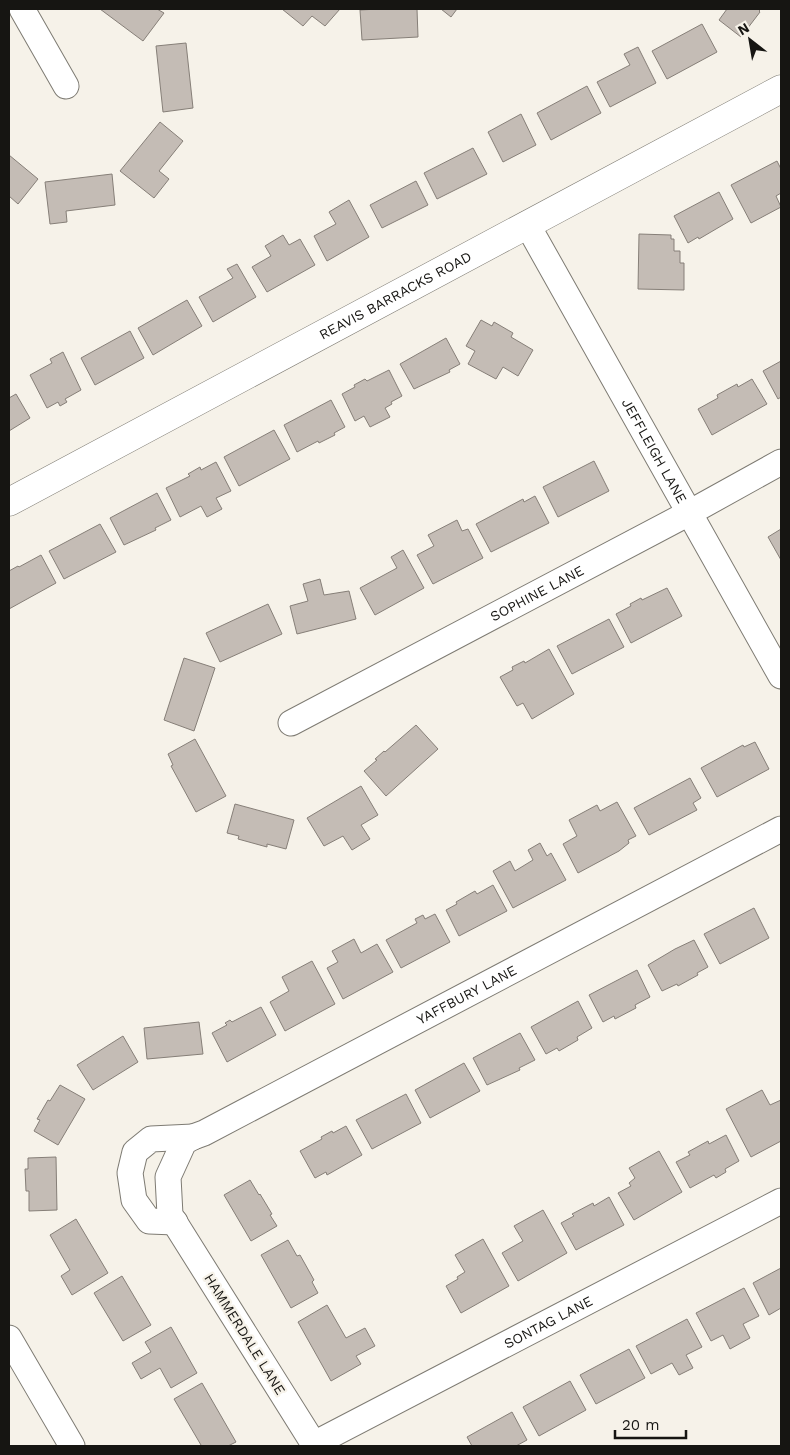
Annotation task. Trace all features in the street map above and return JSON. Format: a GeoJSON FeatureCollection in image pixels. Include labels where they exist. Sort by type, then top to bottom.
{"type":"FeatureCollection","features":[{"type":"Feature","properties":{"kind":"main road","name":"REAVIS BARRACKS ROAD"},"geometry":{"type":"LineString","coordinates":[[9,502],[781,89]]}},
{"type":"Feature","properties":{"kind":"street"},"geometry":{"type":"LineString","coordinates":[[22,9],[66,86]]}},
{"type":"Feature","properties":{"kind":"street","name":"JEFFLEIGH LANE"},"geometry":{"type":"LineString","coordinates":[[528,224],[781,676]]}},
{"type":"Feature","properties":{"kind":"street","name":"SOPHINE LANE"},"geometry":{"type":"LineString","coordinates":[[291,723],[689,513],[781,462]]}},
{"type":"Feature","properties":{"kind":"street","name":"YAFFBURY LANE"},"geometry":{"type":"LineString","coordinates":[[168,1177],[184,1142],[192,1137],[204,1133],[781,829]]}},
{"type":"Feature","properties":{"kind":"street"},"geometry":{"type":"LineString","coordinates":[[175,1222],[150,1221],[134,1200],[130,1173],[135,1152],[151,1139],[192,1137]]}},
{"type":"Feature","properties":{"kind":"street","name":"HAMMERDALE LANE"},"geometry":{"type":"LineString","coordinates":[[168,1177],[170,1215],[314,1445]]}},
{"type":"Feature","properties":{"kind":"street","name":"SONTAG LANE"},"geometry":{"type":"LineString","coordinates":[[314,1445],[781,1201]]}},
{"type":"Feature","properties":{"kind":"street"},"geometry":{"type":"LineString","coordinates":[[9,1338],[72,1446]]}},
{"type":"Feature","properties":{"kind":"building"},"geometry":{"type":"Polygon","coordinates":[[[100,9],[157,9],[164,13],[143,41],[100,9]]]}},
{"type":"Feature","properties":{"kind":"building"},"geometry":{"type":"Polygon","coordinates":[[[282,9],[340,9],[325,26],[312,16],[303,26],[282,9]]]}},
{"type":"Feature","properties":{"kind":"building"},"geometry":{"type":"Polygon","coordinates":[[[417,9],[418,37],[362,40],[360,10],[417,9]]]}},
{"type":"Feature","properties":{"kind":"building"},"geometry":{"type":"Polygon","coordinates":[[[441,9],[457,9],[451,17],[441,9]]]}},
{"type":"Feature","properties":{"kind":"building"},"geometry":{"type":"Polygon","coordinates":[[[727,9],[761,9],[741,37],[719,20],[727,9]]]}},
{"type":"Feature","properties":{"kind":"building"},"geometry":{"type":"Polygon","coordinates":[[[702,24],[717,52],[667,79],[652,51],[702,24]]]}},
{"type":"Feature","properties":{"kind":"building"},"geometry":{"type":"Polygon","coordinates":[[[186,43],[193,108],[163,112],[156,46],[186,43]]]}},
{"type":"Feature","properties":{"kind":"building"},"geometry":{"type":"Polygon","coordinates":[[[638,47],[656,83],[610,107],[597,82],[630,65],[624,54],[638,47]]]}},
{"type":"Feature","properties":{"kind":"building"},"geometry":{"type":"Polygon","coordinates":[[[587,86],[601,113],[551,140],[537,113],[587,86]]]}},
{"type":"Feature","properties":{"kind":"building"},"geometry":{"type":"Polygon","coordinates":[[[521,114],[536,145],[503,162],[488,132],[521,114]]]}},
{"type":"Feature","properties":{"kind":"building"},"geometry":{"type":"Polygon","coordinates":[[[160,122],[183,141],[159,171],[169,179],[154,198],[120,171],[160,122]]]}},
{"type":"Feature","properties":{"kind":"building"},"geometry":{"type":"Polygon","coordinates":[[[473,148],[487,174],[437,199],[424,173],[473,148]]]}},
{"type":"Feature","properties":{"kind":"building"},"geometry":{"type":"Polygon","coordinates":[[[9,155],[38,179],[18,204],[9,196],[9,155]]]}},
{"type":"Feature","properties":{"kind":"building"},"geometry":{"type":"Polygon","coordinates":[[[777,161],[781,169],[781,193],[776,196],[781,207],[751,223],[731,185],[777,161]]]}},
{"type":"Feature","properties":{"kind":"building"},"geometry":{"type":"Polygon","coordinates":[[[112,174],[115,205],[66,211],[67,222],[50,224],[45,182],[112,174]]]}},
{"type":"Feature","properties":{"kind":"building"},"geometry":{"type":"Polygon","coordinates":[[[416,181],[428,205],[382,228],[370,205],[416,181]]]}},
{"type":"Feature","properties":{"kind":"building"},"geometry":{"type":"Polygon","coordinates":[[[719,192],[733,219],[699,239],[698,237],[688,243],[674,216],[719,192]]]}},
{"type":"Feature","properties":{"kind":"building"},"geometry":{"type":"Polygon","coordinates":[[[349,200],[369,237],[327,261],[314,236],[336,224],[329,212],[349,200]]]}},
{"type":"Feature","properties":{"kind":"building"},"geometry":{"type":"Polygon","coordinates":[[[639,234],[671,235],[671,239],[674,239],[674,251],[680,251],[680,263],[684,263],[684,290],[638,289],[639,234]]]}},
{"type":"Feature","properties":{"kind":"building"},"geometry":{"type":"Polygon","coordinates":[[[283,235],[289,245],[300,239],[315,265],[267,292],[252,267],[271,256],[265,246],[283,235]]]}},
{"type":"Feature","properties":{"kind":"building"},"geometry":{"type":"Polygon","coordinates":[[[237,264],[256,297],[213,322],[199,297],[233,278],[227,269],[237,264]]]}},
{"type":"Feature","properties":{"kind":"building"},"geometry":{"type":"Polygon","coordinates":[[[187,300],[202,326],[153,355],[138,328],[187,300]]]}},
{"type":"Feature","properties":{"kind":"building"},"geometry":{"type":"Polygon","coordinates":[[[481,320],[492,326],[494,322],[513,333],[511,337],[533,350],[518,376],[503,367],[496,379],[468,364],[475,351],[466,346],[481,320]]]}},
{"type":"Feature","properties":{"kind":"building"},"geometry":{"type":"Polygon","coordinates":[[[130,331],[144,358],[95,385],[81,358],[130,331]]]}},
{"type":"Feature","properties":{"kind":"building"},"geometry":{"type":"Polygon","coordinates":[[[446,338],[460,364],[449,370],[450,372],[414,389],[400,364],[446,338]]]}},
{"type":"Feature","properties":{"kind":"building"},"geometry":{"type":"Polygon","coordinates":[[[63,352],[81,390],[65,399],[67,402],[60,406],[58,402],[47,408],[30,375],[52,363],[50,359],[63,352]]]}},
{"type":"Feature","properties":{"kind":"building"},"geometry":{"type":"Polygon","coordinates":[[[781,361],[781,397],[778,399],[763,371],[781,361]]]}},
{"type":"Feature","properties":{"kind":"building"},"geometry":{"type":"Polygon","coordinates":[[[389,370],[402,396],[385,408],[390,417],[370,427],[364,416],[355,421],[342,394],[365,379],[367,381],[389,370]]]}},
{"type":"Feature","properties":{"kind":"building"},"geometry":{"type":"Polygon","coordinates":[[[752,379],[767,404],[712,435],[698,409],[718,398],[717,395],[737,384],[738,387],[752,379]]]}},
{"type":"Feature","properties":{"kind":"building"},"geometry":{"type":"Polygon","coordinates":[[[16,394],[30,418],[9,431],[9,398],[16,394]]]}},
{"type":"Feature","properties":{"kind":"building"},"geometry":{"type":"Polygon","coordinates":[[[331,400],[345,427],[334,433],[335,435],[297,452],[284,425],[331,400]]]}},
{"type":"Feature","properties":{"kind":"building"},"geometry":{"type":"Polygon","coordinates":[[[274,430],[290,459],[239,486],[224,457],[274,430]]]}},
{"type":"Feature","properties":{"kind":"building"},"geometry":{"type":"Polygon","coordinates":[[[594,461],[609,491],[558,517],[543,487],[594,461]]]}},
{"type":"Feature","properties":{"kind":"building"},"geometry":{"type":"Polygon","coordinates":[[[216,462],[231,491],[216,498],[222,509],[207,517],[201,506],[180,517],[166,488],[190,476],[188,474],[200,467],[201,470],[216,462]]]}},
{"type":"Feature","properties":{"kind":"building"},"geometry":{"type":"Polygon","coordinates":[[[157,493],[171,520],[155,528],[156,530],[124,545],[110,518],[157,493]]]}},
{"type":"Feature","properties":{"kind":"building"},"geometry":{"type":"Polygon","coordinates":[[[535,496],[549,523],[491,552],[476,524],[523,499],[524,502],[535,496]]]}},
{"type":"Feature","properties":{"kind":"building"},"geometry":{"type":"Polygon","coordinates":[[[457,520],[462,531],[468,529],[483,558],[433,584],[417,555],[434,546],[428,535],[457,520]]]}},
{"type":"Feature","properties":{"kind":"building"},"geometry":{"type":"Polygon","coordinates":[[[100,524],[116,552],[64,579],[49,551],[100,524]]]}},
{"type":"Feature","properties":{"kind":"building"},"geometry":{"type":"Polygon","coordinates":[[[781,529],[781,560],[768,537],[781,529]]]}},
{"type":"Feature","properties":{"kind":"building"},"geometry":{"type":"Polygon","coordinates":[[[403,550],[424,588],[375,615],[360,588],[397,568],[391,557],[403,550]]]}},
{"type":"Feature","properties":{"kind":"building"},"geometry":{"type":"Polygon","coordinates":[[[41,555],[56,583],[9,609],[9,571],[41,555]]]}},
{"type":"Feature","properties":{"kind":"building"},"geometry":{"type":"Polygon","coordinates":[[[320,579],[324,595],[349,591],[356,619],[297,634],[290,606],[308,601],[303,584],[320,579]]]}},
{"type":"Feature","properties":{"kind":"building"},"geometry":{"type":"Polygon","coordinates":[[[667,588],[682,616],[631,643],[616,614],[641,598],[642,600],[667,588]]]}},
{"type":"Feature","properties":{"kind":"building"},"geometry":{"type":"Polygon","coordinates":[[[268,604],[282,634],[220,662],[206,633],[268,604]]]}},
{"type":"Feature","properties":{"kind":"building"},"geometry":{"type":"Polygon","coordinates":[[[609,619],[624,647],[572,674],[557,646],[609,619]]]}},
{"type":"Feature","properties":{"kind":"building"},"geometry":{"type":"Polygon","coordinates":[[[549,649],[574,694],[532,719],[523,703],[517,706],[500,677],[513,670],[512,667],[524,661],[525,663],[549,649]]]}},
{"type":"Feature","properties":{"kind":"building"},"geometry":{"type":"Polygon","coordinates":[[[184,658],[215,668],[194,731],[164,720],[184,658]]]}},
{"type":"Feature","properties":{"kind":"building"},"geometry":{"type":"Polygon","coordinates":[[[416,725],[438,749],[386,796],[364,771],[384,751],[416,725]]]}},
{"type":"Feature","properties":{"kind":"building"},"geometry":{"type":"Polygon","coordinates":[[[195,739],[226,796],[196,812],[171,766],[173,765],[168,754],[195,739]]]}},
{"type":"Feature","properties":{"kind":"building"},"geometry":{"type":"Polygon","coordinates":[[[755,742],[769,769],[717,797],[701,768],[743,745],[744,747],[755,742]]]}},
{"type":"Feature","properties":{"kind":"building"},"geometry":{"type":"Polygon","coordinates":[[[690,778],[701,798],[693,803],[697,810],[649,835],[634,808],[690,778]]]}},
{"type":"Feature","properties":{"kind":"building"},"geometry":{"type":"Polygon","coordinates":[[[361,786],[378,815],[361,825],[370,839],[352,850],[343,836],[324,846],[307,818],[361,786]]]}},
{"type":"Feature","properties":{"kind":"building"},"geometry":{"type":"Polygon","coordinates":[[[617,802],[636,836],[628,840],[629,843],[619,851],[578,873],[563,844],[577,836],[569,820],[597,805],[600,811],[617,802]]]}},
{"type":"Feature","properties":{"kind":"building"},"geometry":{"type":"Polygon","coordinates":[[[235,804],[294,820],[286,849],[267,844],[267,847],[238,839],[239,836],[227,833],[235,804]]]}},
{"type":"Feature","properties":{"kind":"building"},"geometry":{"type":"Polygon","coordinates":[[[540,843],[547,856],[551,853],[566,880],[513,908],[493,871],[510,861],[515,871],[533,860],[528,850],[540,843]]]}},
{"type":"Feature","properties":{"kind":"building"},"geometry":{"type":"Polygon","coordinates":[[[493,885],[507,911],[459,936],[446,910],[475,891],[477,894],[493,885]]]}},
{"type":"Feature","properties":{"kind":"building"},"geometry":{"type":"Polygon","coordinates":[[[754,908],[769,938],[720,964],[704,934],[754,908]]]}},
{"type":"Feature","properties":{"kind":"building"},"geometry":{"type":"Polygon","coordinates":[[[435,914],[450,942],[401,968],[386,940],[417,923],[415,919],[423,915],[425,919],[435,914]]]}},
{"type":"Feature","properties":{"kind":"building"},"geometry":{"type":"Polygon","coordinates":[[[354,939],[361,953],[377,944],[393,972],[343,999],[327,968],[338,962],[332,951],[354,939]]]}},
{"type":"Feature","properties":{"kind":"building"},"geometry":{"type":"Polygon","coordinates":[[[694,940],[708,967],[678,986],[677,984],[662,991],[648,965],[694,940]]]}},
{"type":"Feature","properties":{"kind":"building"},"geometry":{"type":"Polygon","coordinates":[[[312,961],[335,1004],[285,1031],[270,1002],[289,991],[282,977],[312,961]]]}},
{"type":"Feature","properties":{"kind":"building"},"geometry":{"type":"Polygon","coordinates":[[[637,970],[650,997],[635,1005],[636,1008],[615,1019],[614,1016],[603,1022],[589,995],[637,970]]]}},
{"type":"Feature","properties":{"kind":"building"},"geometry":{"type":"Polygon","coordinates":[[[578,1001],[592,1028],[577,1037],[578,1040],[559,1051],[557,1048],[546,1054],[531,1027],[578,1001]]]}},
{"type":"Feature","properties":{"kind":"building"},"geometry":{"type":"Polygon","coordinates":[[[261,1007],[276,1035],[227,1062],[212,1033],[227,1025],[225,1023],[230,1020],[232,1022],[261,1007]]]}},
{"type":"Feature","properties":{"kind":"building"},"geometry":{"type":"Polygon","coordinates":[[[199,1022],[203,1054],[147,1059],[144,1028],[199,1022]]]}},
{"type":"Feature","properties":{"kind":"building"},"geometry":{"type":"Polygon","coordinates":[[[520,1033],[535,1060],[519,1068],[520,1070],[487,1085],[473,1058],[520,1033]]]}},
{"type":"Feature","properties":{"kind":"building"},"geometry":{"type":"Polygon","coordinates":[[[123,1036],[138,1062],[93,1090],[77,1065],[123,1036]]]}},
{"type":"Feature","properties":{"kind":"building"},"geometry":{"type":"Polygon","coordinates":[[[464,1063],[480,1091],[430,1118],[415,1090],[464,1063]]]}},
{"type":"Feature","properties":{"kind":"building"},"geometry":{"type":"Polygon","coordinates":[[[60,1085],[85,1099],[58,1145],[34,1131],[40,1120],[37,1119],[48,1100],[50,1101],[60,1085]]]}},
{"type":"Feature","properties":{"kind":"building"},"geometry":{"type":"Polygon","coordinates":[[[762,1090],[770,1105],[781,1100],[781,1141],[751,1157],[726,1109],[762,1090]]]}},
{"type":"Feature","properties":{"kind":"building"},"geometry":{"type":"Polygon","coordinates":[[[406,1094],[421,1123],[372,1149],[356,1120],[406,1094]]]}},
{"type":"Feature","properties":{"kind":"building"},"geometry":{"type":"Polygon","coordinates":[[[346,1126],[362,1155],[327,1175],[326,1172],[315,1178],[300,1151],[332,1131],[333,1133],[346,1126]]]}},
{"type":"Feature","properties":{"kind":"building"},"geometry":{"type":"Polygon","coordinates":[[[726,1135],[739,1161],[725,1169],[726,1172],[716,1178],[714,1175],[690,1188],[676,1162],[690,1155],[688,1152],[708,1141],[709,1144],[726,1135]]]}},
{"type":"Feature","properties":{"kind":"building"},"geometry":{"type":"Polygon","coordinates":[[[659,1151],[682,1192],[634,1220],[618,1193],[631,1186],[629,1183],[635,1178],[629,1168],[659,1151]]]}},
{"type":"Feature","properties":{"kind":"building"},"geometry":{"type":"Polygon","coordinates":[[[56,1157],[57,1210],[29,1211],[29,1191],[26,1191],[25,1169],[28,1169],[28,1158],[56,1157]]]}},
{"type":"Feature","properties":{"kind":"building"},"geometry":{"type":"Polygon","coordinates":[[[250,1180],[272,1214],[270,1215],[277,1226],[251,1241],[224,1195],[250,1180]]]}},
{"type":"Feature","properties":{"kind":"building"},"geometry":{"type":"Polygon","coordinates":[[[609,1197],[624,1225],[576,1250],[561,1223],[574,1216],[572,1214],[593,1203],[594,1206],[609,1197]]]}},
{"type":"Feature","properties":{"kind":"building"},"geometry":{"type":"Polygon","coordinates":[[[543,1210],[567,1253],[518,1281],[502,1253],[523,1241],[514,1226],[543,1210]]]}},
{"type":"Feature","properties":{"kind":"building"},"geometry":{"type":"Polygon","coordinates":[[[76,1219],[108,1273],[72,1295],[61,1276],[70,1270],[50,1235],[76,1219]]]}},
{"type":"Feature","properties":{"kind":"building"},"geometry":{"type":"Polygon","coordinates":[[[483,1239],[509,1286],[461,1313],[446,1286],[465,1272],[455,1255],[483,1239]]]}},
{"type":"Feature","properties":{"kind":"building"},"geometry":{"type":"Polygon","coordinates":[[[288,1240],[297,1256],[300,1255],[314,1280],[312,1282],[318,1293],[291,1308],[261,1255],[288,1240]]]}},
{"type":"Feature","properties":{"kind":"building"},"geometry":{"type":"Polygon","coordinates":[[[781,1268],[781,1308],[769,1315],[753,1283],[781,1268]]]}},
{"type":"Feature","properties":{"kind":"building"},"geometry":{"type":"Polygon","coordinates":[[[122,1276],[151,1325],[123,1341],[94,1293],[122,1276]]]}},
{"type":"Feature","properties":{"kind":"building"},"geometry":{"type":"Polygon","coordinates":[[[744,1288],[759,1316],[743,1324],[750,1338],[730,1349],[723,1335],[711,1341],[696,1313],[744,1288]]]}},
{"type":"Feature","properties":{"kind":"building"},"geometry":{"type":"Polygon","coordinates":[[[327,1305],[346,1338],[365,1328],[375,1346],[356,1356],[361,1364],[331,1381],[298,1322],[327,1305]]]}},
{"type":"Feature","properties":{"kind":"building"},"geometry":{"type":"Polygon","coordinates":[[[687,1319],[702,1347],[686,1355],[693,1368],[679,1375],[672,1363],[651,1374],[636,1346],[687,1319]]]}},
{"type":"Feature","properties":{"kind":"building"},"geometry":{"type":"Polygon","coordinates":[[[171,1327],[197,1373],[171,1388],[160,1368],[141,1379],[132,1363],[151,1352],[145,1342],[171,1327]]]}},
{"type":"Feature","properties":{"kind":"building"},"geometry":{"type":"Polygon","coordinates":[[[629,1349],[645,1378],[596,1404],[580,1375],[629,1349]]]}},
{"type":"Feature","properties":{"kind":"building"},"geometry":{"type":"Polygon","coordinates":[[[570,1381],[586,1410],[539,1436],[523,1407],[570,1381]]]}},
{"type":"Feature","properties":{"kind":"building"},"geometry":{"type":"Polygon","coordinates":[[[202,1383],[236,1442],[228,1446],[199,1446],[201,1445],[174,1399],[202,1383]]]}},
{"type":"Feature","properties":{"kind":"building"},"geometry":{"type":"Polygon","coordinates":[[[512,1412],[527,1440],[516,1446],[472,1446],[467,1437],[512,1412]]]}}]}
